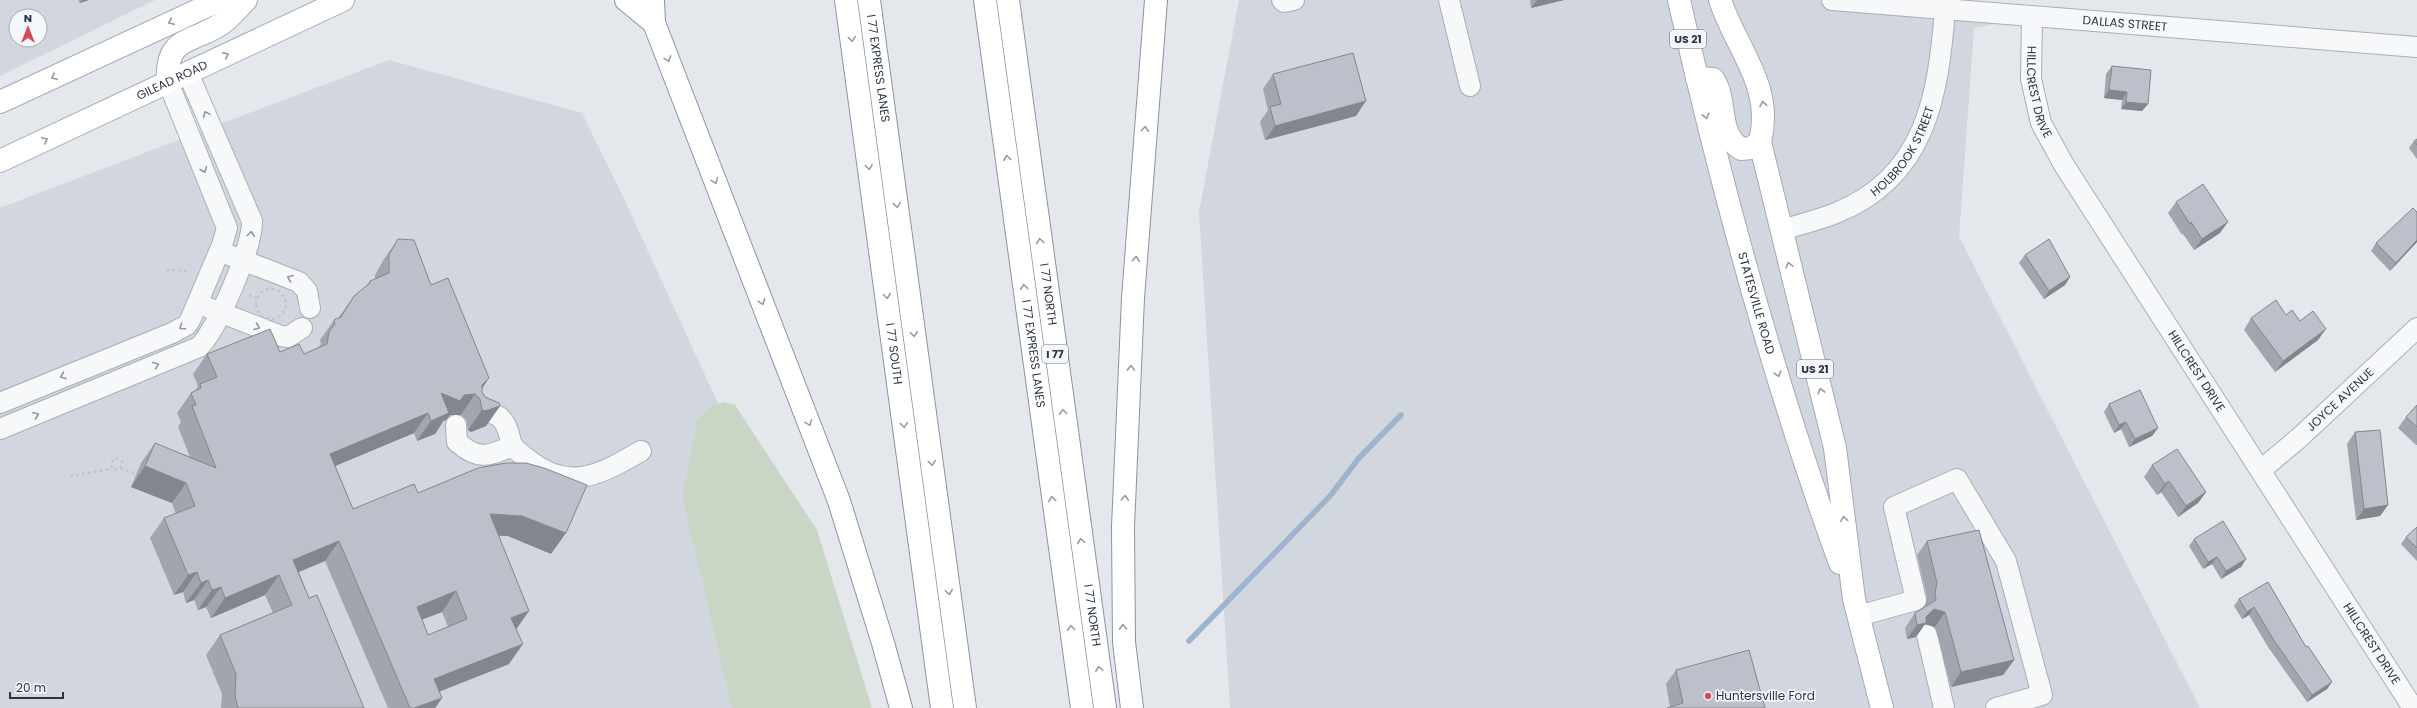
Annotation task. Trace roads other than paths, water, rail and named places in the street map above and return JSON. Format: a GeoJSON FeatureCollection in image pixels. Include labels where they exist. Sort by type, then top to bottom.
{"type":"FeatureCollection","features":[{"type":"Feature","properties":{"kind":"main road"},"geometry":{"type":"LineString","coordinates":[[0,102],[189,7],[220,0]]}},
{"type":"Feature","properties":{"kind":"main road"},"geometry":{"type":"LineString","coordinates":[[168,82],[168,62],[175,49],[221,24],[246,0]]}},
{"type":"Feature","properties":{"kind":"main road","name":"GILEAD ROAD"},"geometry":{"type":"LineString","coordinates":[[0,161],[343,0]]}},
{"type":"Feature","properties":{"kind":"main road"},"geometry":{"type":"LineString","coordinates":[[626,0],[654,23]]}},
{"type":"Feature","properties":{"kind":"main road"},"geometry":{"type":"LineString","coordinates":[[653,0],[654,23],[839,501],[879,628],[901,708]]}},
{"type":"Feature","properties":{"kind":"main road","name":"I 77 SOUTH"},"geometry":{"type":"LineString","coordinates":[[846,0],[942,708]]}},
{"type":"Feature","properties":{"kind":"main road","name":"I 77 EXPRESS LANES"},"geometry":{"type":"LineString","coordinates":[[869,0],[965,708]]}},
{"type":"Feature","properties":{"kind":"main road","name":"I 77 EXPRESS LANES"},"geometry":{"type":"LineString","coordinates":[[986,0],[1082,708]]}},
{"type":"Feature","properties":{"kind":"main road","name":"I 77 NORTH"},"geometry":{"type":"LineString","coordinates":[[1008,0],[1105,708]]}},
{"type":"Feature","properties":{"kind":"main road"},"geometry":{"type":"LineString","coordinates":[[1132,708],[1124,642],[1123,527],[1133,298],[1156,0]]}},
{"type":"Feature","properties":{"kind":"main road","name":"STATESVILLE ROAD"},"geometry":{"type":"LineString","coordinates":[[1679,0],[1697,78],[1747,270],[1806,464],[1856,608],[1882,708]]}},
{"type":"Feature","properties":{"kind":"main road","name":"STATESVILLE ROAD"},"geometry":{"type":"LineString","coordinates":[[1720,0],[1759,86],[1764,108],[1764,124],[1760,142],[1835,448],[1856,608]]}},
{"type":"Feature","properties":{"kind":"main road"},"geometry":{"type":"LineString","coordinates":[[1697,78],[1713,79],[1718,86],[1726,131],[1731,141],[1741,149],[1751,148],[1760,142]]}},
{"type":"Feature","properties":{"kind":"street"},"geometry":{"type":"LineString","coordinates":[[1282,0],[1284,2],[1294,0]]}},
{"type":"Feature","properties":{"kind":"street"},"geometry":{"type":"LineString","coordinates":[[1449,0],[1470,86]]}},
{"type":"Feature","properties":{"kind":"street","name":"DALLAS STREET"},"geometry":{"type":"LineString","coordinates":[[1832,0],[2417,47]]}},
{"type":"Feature","properties":{"kind":"street","name":"HOLBROOK STREET"},"geometry":{"type":"LineString","coordinates":[[1781,230],[1837,213],[1872,194],[1900,168],[1921,134],[1933,102],[1941,61],[1945,10]]}},
{"type":"Feature","properties":{"kind":"street","name":"HILLCREST DRIVE"},"geometry":{"type":"LineString","coordinates":[[2032,17],[2031,79],[2041,123],[2064,166],[2413,708]]}},
{"type":"Feature","properties":{"kind":"street"},"geometry":{"type":"LineString","coordinates":[[0,430],[199,347],[212,332],[250,241],[252,221],[188,72]]}},
{"type":"Feature","properties":{"kind":"street"},"geometry":{"type":"LineString","coordinates":[[0,403],[172,333],[187,325],[226,234],[225,221],[168,82]]}},
{"type":"Feature","properties":{"kind":"street"},"geometry":{"type":"LineString","coordinates":[[219,251],[299,282],[307,291],[310,308]]}},
{"type":"Feature","properties":{"kind":"street"},"geometry":{"type":"LineString","coordinates":[[198,302],[220,313],[281,336],[288,337],[302,328]]}},
{"type":"Feature","properties":{"kind":"street","name":"JOYCE AVENUE"},"geometry":{"type":"LineString","coordinates":[[2261,470],[2299,438],[2417,328]]}},
{"type":"Feature","properties":{"kind":"street"},"geometry":{"type":"LineString","coordinates":[[479,409],[498,414],[506,425],[513,446],[536,465],[560,475],[584,478],[602,473],[641,451]]}},
{"type":"Feature","properties":{"kind":"street"},"geometry":{"type":"LineString","coordinates":[[456,425],[457,442],[468,452],[489,456],[513,446]]}},
{"type":"Feature","properties":{"kind":"street"},"geometry":{"type":"LineString","coordinates":[[1944,708],[1894,507],[1957,479],[2006,561],[2042,695],[1996,708]]}},
{"type":"Feature","properties":{"kind":"street"},"geometry":{"type":"LineString","coordinates":[[1856,608],[1922,617]]}},
{"type":"Feature","properties":{"kind":"waterway"},"geometry":{"type":"LineString","coordinates":[[1189,641],[1330,496],[1359,458],[1401,415]]}},
{"type":"Feature","properties":{"kind":"place","name":"Huntersville Ford"},"geometry":{"type":"Point","coordinates":[1708,696]}}]}
